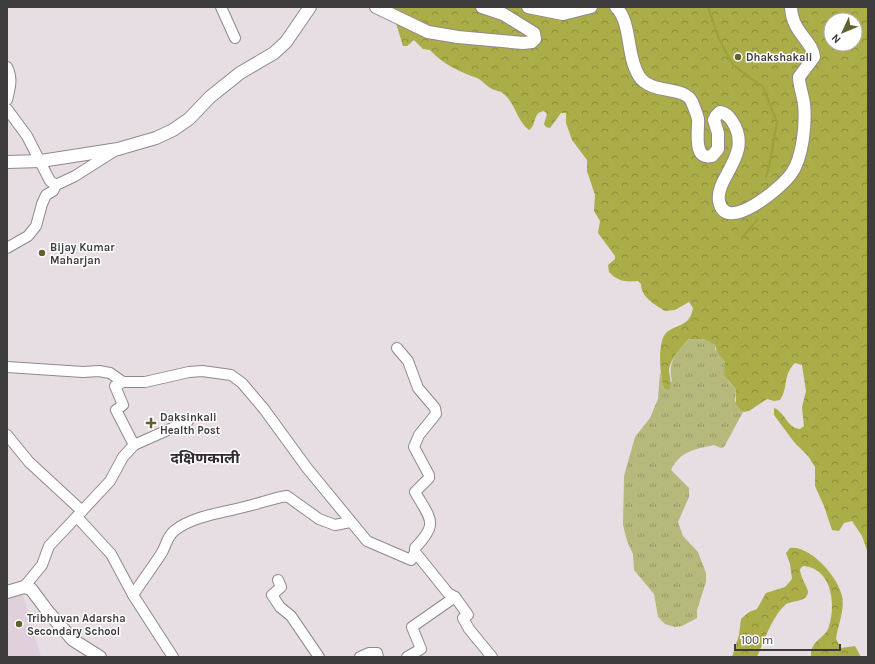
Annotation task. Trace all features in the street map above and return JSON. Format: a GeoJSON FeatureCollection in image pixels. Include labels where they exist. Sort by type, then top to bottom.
{"type":"FeatureCollection","features":[{"type":"Feature","properties":{"kind":"main road"},"geometry":{"type":"LineString","coordinates":[[7,162],[41,161],[118,149],[156,138],[189,119],[210,97],[240,73],[274,53],[286,42],[310,7]]}},
{"type":"Feature","properties":{"kind":"main road"},"geometry":{"type":"LineString","coordinates":[[376,7],[428,32],[458,37],[523,43],[532,42],[535,39],[534,33],[529,29],[503,14],[482,7]]}},
{"type":"Feature","properties":{"kind":"main road"},"geometry":{"type":"LineString","coordinates":[[528,7],[563,14],[591,7]]}},
{"type":"Feature","properties":{"kind":"main road"},"geometry":{"type":"LineString","coordinates":[[616,7],[624,20],[633,64],[642,81],[656,88],[684,94],[691,100],[698,118],[697,143],[701,153],[706,156],[712,156],[718,149],[718,133],[714,120],[717,114],[725,113],[733,123],[738,136],[738,149],[720,191],[719,200],[725,211],[733,213],[755,205],[773,193],[787,180],[797,162],[801,149],[804,109],[799,77],[814,57],[812,49],[794,23],[791,7]]}},
{"type":"Feature","properties":{"kind":"main road"},"geometry":{"type":"LineString","coordinates":[[7,592],[24,587],[34,592],[48,613],[73,640],[100,657]]}},
{"type":"Feature","properties":{"kind":"street"},"geometry":{"type":"LineString","coordinates":[[221,7],[235,38]]}},
{"type":"Feature","properties":{"kind":"street"},"geometry":{"type":"LineString","coordinates":[[7,67],[12,82],[7,100]]}},
{"type":"Feature","properties":{"kind":"street"},"geometry":{"type":"LineString","coordinates":[[7,109],[27,136],[50,181],[56,185]]}},
{"type":"Feature","properties":{"kind":"street"},"geometry":{"type":"LineString","coordinates":[[7,248],[28,236],[36,226],[46,195],[54,191],[56,185],[75,176],[118,149]]}},
{"type":"Feature","properties":{"kind":"street"},"geometry":{"type":"LineString","coordinates":[[134,445],[116,410],[123,405],[115,386],[123,382],[146,382],[189,372],[202,371],[231,375],[242,383],[264,409],[307,468],[338,503],[350,522],[367,541],[410,560],[415,552],[415,548],[430,530],[431,521],[415,492],[429,478],[429,475],[414,447],[419,435],[436,414],[435,408],[418,388],[408,360],[397,348]]}},
{"type":"Feature","properties":{"kind":"street"},"geometry":{"type":"LineString","coordinates":[[7,367],[83,372],[99,371],[110,373],[123,382]]}},
{"type":"Feature","properties":{"kind":"street"},"geometry":{"type":"LineString","coordinates":[[24,587],[42,565],[49,546],[110,481],[123,457],[134,445],[188,421]]}},
{"type":"Feature","properties":{"kind":"street"},"geometry":{"type":"LineString","coordinates":[[7,435],[29,462],[80,514],[111,554],[133,595],[173,657]]}},
{"type":"Feature","properties":{"kind":"street"},"geometry":{"type":"LineString","coordinates":[[133,595],[162,553],[165,542],[173,532],[186,523],[232,509],[287,496],[319,519],[335,525],[350,522]]}},
{"type":"Feature","properties":{"kind":"street"},"geometry":{"type":"LineString","coordinates":[[415,552],[448,593],[455,597],[468,615],[463,618],[469,629],[492,657]]}},
{"type":"Feature","properties":{"kind":"street"},"geometry":{"type":"LineString","coordinates":[[278,580],[281,587],[272,595],[280,607],[291,616],[319,657]]}},
{"type":"Feature","properties":{"kind":"street"},"geometry":{"type":"LineString","coordinates":[[407,657],[421,649],[412,627],[455,597]]}},
{"type":"Feature","properties":{"kind":"street"},"geometry":{"type":"LineString","coordinates":[[360,657],[369,653],[377,653],[378,657]]}},
{"type":"Feature","properties":{"kind":"shaded area","name":"Tribhuvan Adarsha Secondary School"},"geometry":{"type":"Polygon","coordinates":[[[21,588],[41,657],[7,657],[7,592],[21,588]]]}},
{"type":"Feature","properties":{"kind":"green space"},"geometry":{"type":"Polygon","coordinates":[[[391,7],[868,7],[868,553],[862,536],[852,521],[844,523],[839,531],[832,530],[815,486],[815,467],[808,456],[794,442],[774,415],[774,408],[781,413],[792,426],[800,429],[804,426],[802,407],[806,391],[802,365],[795,363],[788,372],[783,395],[780,400],[774,401],[767,399],[749,411],[743,412],[736,405],[736,390],[724,375],[725,362],[717,352],[715,345],[703,339],[689,339],[673,358],[669,371],[671,383],[670,387],[669,390],[664,388],[661,376],[660,360],[663,337],[670,330],[686,322],[689,319],[693,308],[689,302],[675,310],[665,311],[653,303],[643,293],[641,284],[638,281],[619,280],[609,272],[608,265],[615,259],[615,256],[598,233],[600,221],[594,211],[595,195],[587,171],[587,160],[572,140],[566,123],[566,113],[561,113],[550,128],[546,127],[544,124],[547,114],[544,111],[540,112],[529,130],[522,122],[512,103],[504,94],[490,88],[479,79],[452,67],[430,50],[423,49],[414,40],[407,46],[403,46],[391,7]]]}},
{"type":"Feature","properties":{"kind":"green space"},"geometry":{"type":"Polygon","coordinates":[[[689,339],[703,339],[715,345],[715,349],[725,362],[727,378],[736,390],[735,401],[743,412],[724,447],[721,448],[714,445],[689,452],[679,459],[671,470],[689,488],[689,497],[678,522],[683,536],[698,552],[706,573],[706,582],[697,610],[697,618],[682,626],[675,627],[665,624],[658,617],[654,594],[634,570],[633,554],[627,541],[623,525],[624,476],[635,437],[650,418],[658,399],[660,372],[664,388],[672,381],[671,369],[674,358],[680,348],[689,339]]]}},
{"type":"Feature","properties":{"kind":"green space"},"geometry":{"type":"Polygon","coordinates":[[[790,548],[798,548],[814,557],[835,580],[843,601],[836,639],[841,648],[855,646],[861,657],[811,657],[813,646],[825,634],[829,626],[832,608],[830,588],[826,580],[813,568],[803,566],[800,569],[800,572],[808,590],[807,596],[802,600],[787,603],[780,611],[769,630],[757,657],[732,657],[739,635],[741,619],[749,612],[757,609],[766,593],[785,587],[792,579],[790,564],[786,553],[790,548]]]}},
{"type":"Feature","properties":{"kind":"waterway"},"geometry":{"type":"LineString","coordinates":[[708,7],[719,39],[733,65],[763,87],[777,122],[766,177]]}},
{"type":"Feature","properties":{"kind":"waterway"},"geometry":{"type":"LineString","coordinates":[[742,238],[758,219]]}},
{"type":"Feature","properties":{"kind":"place","name":"Dhakshakali"},"geometry":{"type":"Point","coordinates":[738,57]}},
{"type":"Feature","properties":{"kind":"place","name":"Bijay Kumar Maharjan"},"geometry":{"type":"Point","coordinates":[42,253]}},
{"type":"Feature","properties":{"kind":"place","name":"Daksinkali Health Post"},"geometry":{"type":"Point","coordinates":[151,423]}},
{"type":"Feature","properties":{"kind":"place","name":"Tribhuvan Adarsha Secondary School"},"geometry":{"type":"Point","coordinates":[19,624]}},
{"type":"Feature","properties":{"kind":"district","name":"दक्षि‍णकाली"},"geometry":{"type":"Point","coordinates":[205,458]}}]}
